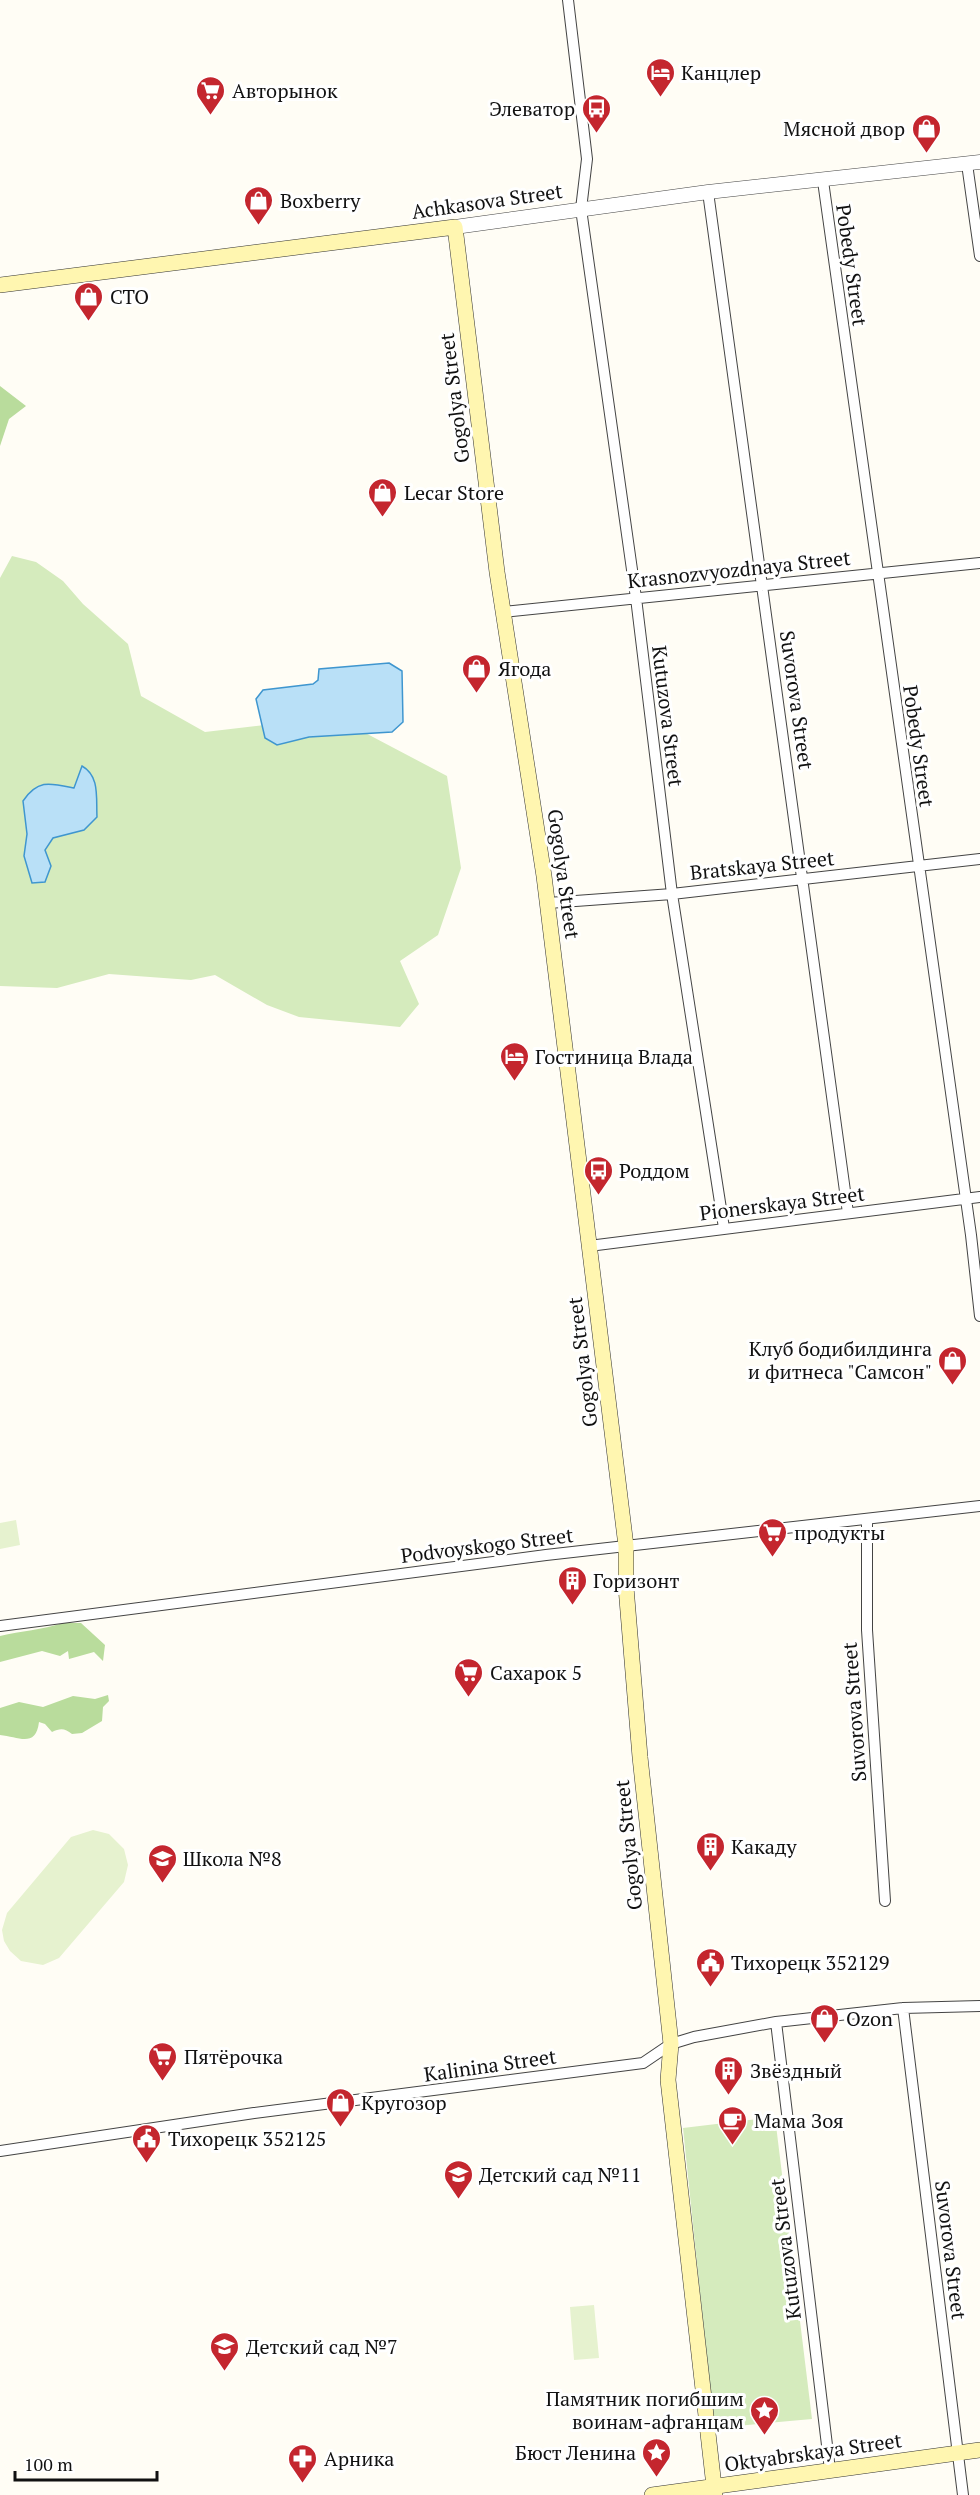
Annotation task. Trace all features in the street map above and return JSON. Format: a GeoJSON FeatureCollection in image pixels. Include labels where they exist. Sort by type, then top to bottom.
{"type":"FeatureCollection","features":[{"type":"Feature","properties":{"kind":"main road","name":"Achkasova Street"},"geometry":{"type":"LineString","coordinates":[[0,285],[455,227]]}},
{"type":"Feature","properties":{"kind":"main road","name":"Gogolya Street"},"geometry":{"type":"LineString","coordinates":[[455,227],[503,612],[548,903],[626,1546],[626,1587],[640,1757],[671,2044],[668,2080],[714,2490]]}},
{"type":"Feature","properties":{"kind":"main road","name":"Oktyabrskaya Street"},"geometry":{"type":"LineString","coordinates":[[652,2495],[714,2490],[830,2470],[980,2450]]}},
{"type":"Feature","properties":{"kind":"street","name":"Kutuzova Street"},"geometry":{"type":"LineString","coordinates":[[568,0],[587,159],[581,208],[636,598],[672,894],[724,1228]]}},
{"type":"Feature","properties":{"kind":"street","name":"Achkasova Street"},"geometry":{"type":"LineString","coordinates":[[455,227],[708,192],[823,182],[974,163]]}},
{"type":"Feature","properties":{"kind":"street"},"geometry":{"type":"LineString","coordinates":[[974,163],[980,256]]}},
{"type":"Feature","properties":{"kind":"street","name":"Pobedy Street"},"geometry":{"type":"LineString","coordinates":[[823,182],[980,1316]]}},
{"type":"Feature","properties":{"kind":"street","name":"Suvorova Street"},"geometry":{"type":"LineString","coordinates":[[708,192],[848,1212]]}},
{"type":"Feature","properties":{"kind":"street","name":"Krasnozvyozdnaya Street"},"geometry":{"type":"LineString","coordinates":[[503,612],[980,563]]}},
{"type":"Feature","properties":{"kind":"street","name":"Bratskaya Street"},"geometry":{"type":"LineString","coordinates":[[548,903],[672,894],[980,859]]}},
{"type":"Feature","properties":{"kind":"street","name":"Pionerskaya Street"},"geometry":{"type":"LineString","coordinates":[[589,1246],[980,1197]]}},
{"type":"Feature","properties":{"kind":"street","name":"Podvoyskogo Street"},"geometry":{"type":"LineString","coordinates":[[0,1626],[626,1546],[867,1521],[980,1506]]}},
{"type":"Feature","properties":{"kind":"street","name":"Suvorova Street"},"geometry":{"type":"LineString","coordinates":[[867,1521],[867,1630],[885,1901]]}},
{"type":"Feature","properties":{"kind":"street","name":"Kalinina Street"},"geometry":{"type":"LineString","coordinates":[[0,2151],[254,2113],[340,2104],[643,2063],[671,2044],[694,2037],[776,2022],[903,2008],[980,2006]]}},
{"type":"Feature","properties":{"kind":"street","name":"Suvorova Street"},"geometry":{"type":"LineString","coordinates":[[903,2008],[963,2495]]}},
{"type":"Feature","properties":{"kind":"street","name":"Kutuzova Street"},"geometry":{"type":"LineString","coordinates":[[776,2022],[830,2470]]}},
{"type":"Feature","properties":{"kind":"green space"},"geometry":{"type":"Polygon","coordinates":[[[0,386],[26,406],[9,419],[0,446],[0,386]]]}},
{"type":"Feature","properties":{"kind":"green space"},"geometry":{"type":"Polygon","coordinates":[[[12,556],[36,562],[63,581],[83,604],[128,644],[141,696],[205,732],[335,717],[447,776],[461,868],[438,935],[400,961],[419,1004],[400,1027],[299,1017],[267,1005],[215,975],[191,980],[109,974],[57,988],[0,986],[0,578],[12,556]]]}},
{"type":"Feature","properties":{"kind":"green space"},"geometry":{"type":"Polygon","coordinates":[[[16,1520],[20,1545],[0,1549],[0,1523],[16,1520]]]}},
{"type":"Feature","properties":{"kind":"green space"},"geometry":{"type":"Polygon","coordinates":[[[63,1623],[81,1623],[105,1645],[103,1661],[94,1652],[69,1659],[68,1651],[60,1656],[42,1651],[0,1662],[0,1636],[63,1623]]]}},
{"type":"Feature","properties":{"kind":"green space"},"geometry":{"type":"Polygon","coordinates":[[[108,1695],[109,1701],[103,1707],[102,1721],[82,1733],[72,1734],[62,1729],[52,1732],[45,1724],[39,1722],[37,1730],[30,1738],[20,1739],[0,1735],[0,1708],[19,1702],[43,1707],[73,1696],[95,1699],[108,1695]]]}},
{"type":"Feature","properties":{"kind":"green space"},"geometry":{"type":"Polygon","coordinates":[[[93,1830],[109,1834],[124,1849],[128,1865],[124,1882],[59,1958],[43,1965],[21,1961],[10,1951],[4,1941],[2,1930],[7,1913],[71,1837],[93,1830]]]}},
{"type":"Feature","properties":{"kind":"green space"},"geometry":{"type":"Polygon","coordinates":[[[775,2117],[812,2419],[714,2428],[683,2128],[775,2117]]]}},
{"type":"Feature","properties":{"kind":"green space"},"geometry":{"type":"Polygon","coordinates":[[[594,2305],[599,2358],[574,2360],[570,2307],[594,2305]]]}},
{"type":"Feature","properties":{"kind":"water"},"geometry":{"type":"Polygon","coordinates":[[[389,663],[402,671],[403,722],[392,732],[309,737],[277,745],[265,738],[256,699],[263,690],[313,684],[318,680],[319,669],[389,663]]]}},
{"type":"Feature","properties":{"kind":"water"},"geometry":{"type":"Polygon","coordinates":[[[82,766],[88,770],[94,782],[97,795],[97,817],[84,830],[53,838],[45,850],[51,866],[45,882],[32,883],[24,856],[27,834],[23,801],[34,789],[45,784],[74,788],[82,766]]]}},
{"type":"Feature","properties":{"kind":"place","name":"Канцлер"},"geometry":{"type":"Point","coordinates":[660,98]}},
{"type":"Feature","properties":{"kind":"place","name":"Авторынок"},"geometry":{"type":"Point","coordinates":[211,116]}},
{"type":"Feature","properties":{"kind":"place","name":"Элеватор"},"geometry":{"type":"Point","coordinates":[596,134]}},
{"type":"Feature","properties":{"kind":"place","name":"Мясной двор"},"geometry":{"type":"Point","coordinates":[926,154]}},
{"type":"Feature","properties":{"kind":"place","name":"Boxberry"},"geometry":{"type":"Point","coordinates":[259,226]}},
{"type":"Feature","properties":{"kind":"place","name":"СТО"},"geometry":{"type":"Point","coordinates":[89,322]}},
{"type":"Feature","properties":{"kind":"place","name":"Lecar Store"},"geometry":{"type":"Point","coordinates":[383,518]}},
{"type":"Feature","properties":{"kind":"place","name":"Ягода"},"geometry":{"type":"Point","coordinates":[477,694]}},
{"type":"Feature","properties":{"kind":"place","name":"Гостиница Влада"},"geometry":{"type":"Point","coordinates":[514,1082]}},
{"type":"Feature","properties":{"kind":"place","name":"Роддом"},"geometry":{"type":"Point","coordinates":[598,1196]}},
{"type":"Feature","properties":{"kind":"place","name":"Клуб бодибилдинга и фитнеса \"Самсон\""},"geometry":{"type":"Point","coordinates":[953,1386]}},
{"type":"Feature","properties":{"kind":"place","name":"продукты"},"geometry":{"type":"Point","coordinates":[773,1558]}},
{"type":"Feature","properties":{"kind":"place","name":"Горизонт"},"geometry":{"type":"Point","coordinates":[572,1606]}},
{"type":"Feature","properties":{"kind":"place","name":"Сахарок 5"},"geometry":{"type":"Point","coordinates":[469,1698]}},
{"type":"Feature","properties":{"kind":"place","name":"Какаду"},"geometry":{"type":"Point","coordinates":[710,1872]}},
{"type":"Feature","properties":{"kind":"place","name":"Школа №8"},"geometry":{"type":"Point","coordinates":[162,1884]}},
{"type":"Feature","properties":{"kind":"place","name":"Тихорецк 352129"},"geometry":{"type":"Point","coordinates":[710,1988]}},
{"type":"Feature","properties":{"kind":"place","name":"Ozon"},"geometry":{"type":"Point","coordinates":[825,2044]}},
{"type":"Feature","properties":{"kind":"place","name":"Пятёрочка"},"geometry":{"type":"Point","coordinates":[163,2082]}},
{"type":"Feature","properties":{"kind":"place","name":"Звёздный"},"geometry":{"type":"Point","coordinates":[729,2096]}},
{"type":"Feature","properties":{"kind":"place","name":"Кругозор"},"geometry":{"type":"Point","coordinates":[340,2128]}},
{"type":"Feature","properties":{"kind":"place","name":"Мама Зоя"},"geometry":{"type":"Point","coordinates":[733,2146]}},
{"type":"Feature","properties":{"kind":"place","name":"Тихорецк 352125"},"geometry":{"type":"Point","coordinates":[147,2164]}},
{"type":"Feature","properties":{"kind":"place","name":"Детский сад №11"},"geometry":{"type":"Point","coordinates":[458,2200]}},
{"type":"Feature","properties":{"kind":"place","name":"Детский сад №7"},"geometry":{"type":"Point","coordinates":[225,2372]}},
{"type":"Feature","properties":{"kind":"place","name":"Памятник погибшим воинам-афганцам"},"geometry":{"type":"Point","coordinates":[765,2436]}},
{"type":"Feature","properties":{"kind":"place","name":"Бюст Ленина"},"geometry":{"type":"Point","coordinates":[657,2478]}},
{"type":"Feature","properties":{"kind":"place","name":"Арника"},"geometry":{"type":"Point","coordinates":[303,2484]}}]}
